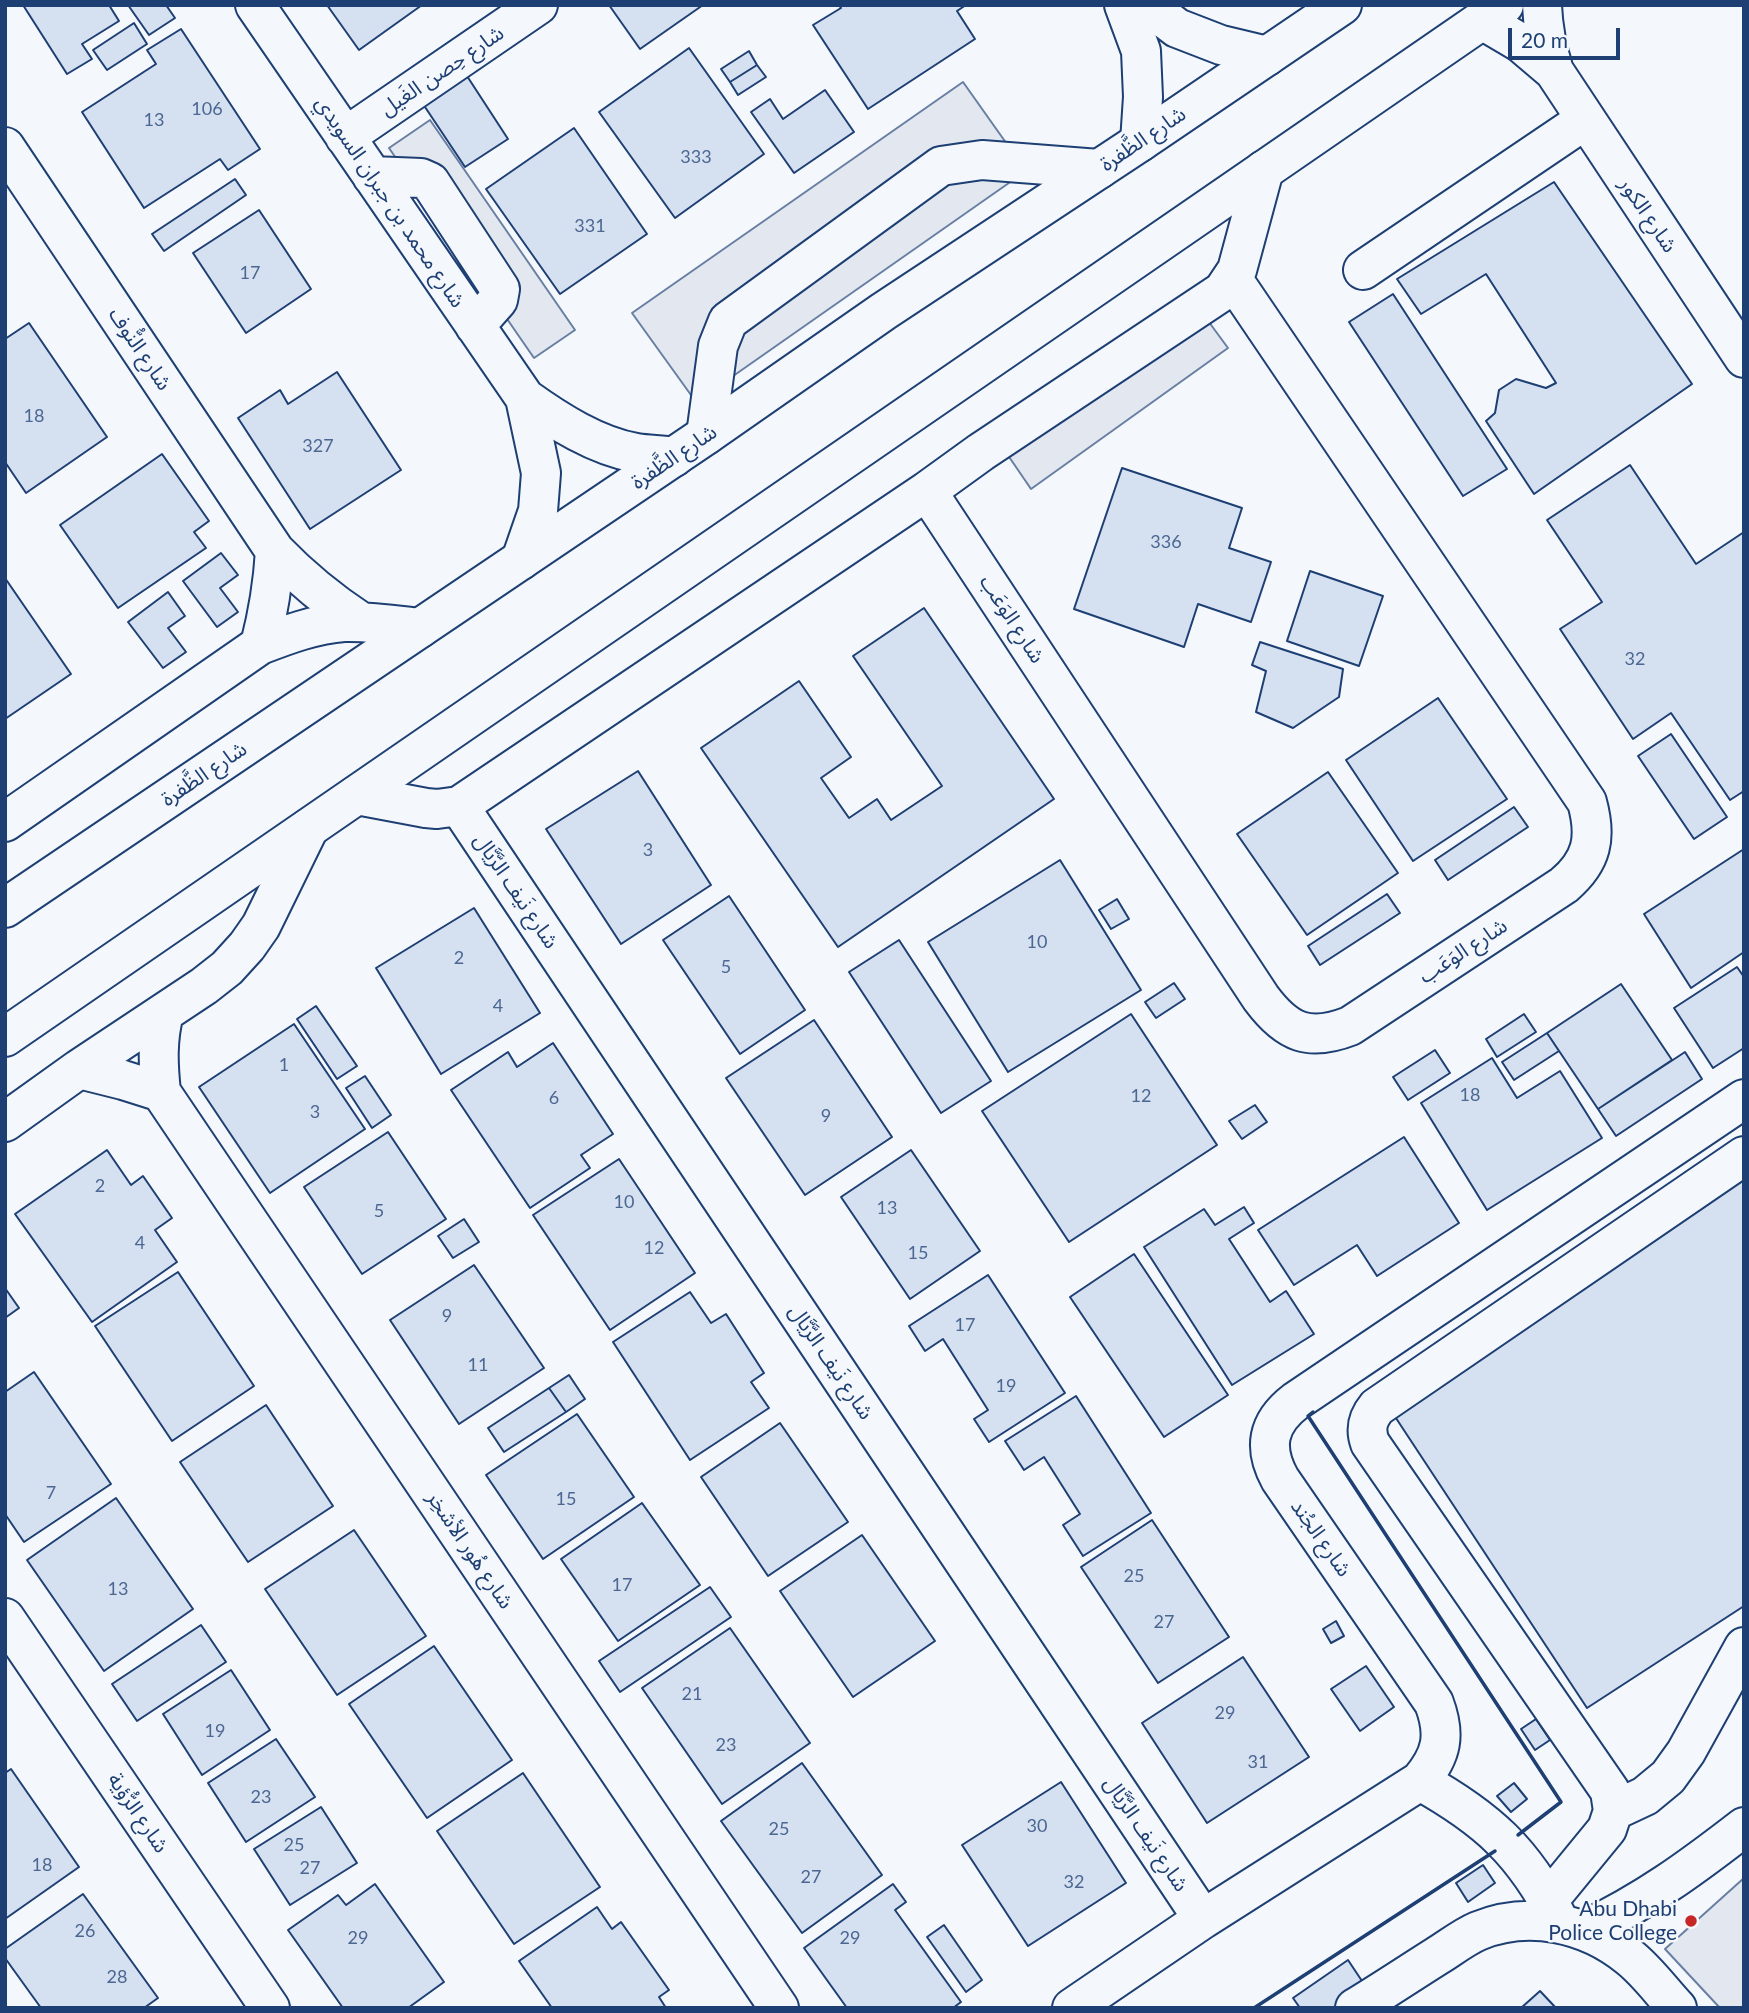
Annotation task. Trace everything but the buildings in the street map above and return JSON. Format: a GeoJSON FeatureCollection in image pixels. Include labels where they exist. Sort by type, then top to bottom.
{"type":"FeatureCollection","features":[{"type":"Feature","properties":{"kind":"street","name":"شارع محمد بن جبران السويدي"},"geometry":{"type":"LineString","coordinates":[[255,5],[524,398],[541,473],[538,511],[521,560]]}},
{"type":"Feature","properties":{"kind":"street","name":"شارع حِصن الغَيل"},"geometry":{"type":"LineString","coordinates":[[345,137],[538,5]]}},
{"type":"Feature","properties":{"kind":"street"},"geometry":{"type":"LineString","coordinates":[[1124,5],[1141,51],[1143,97],[1140,142]]}},
{"type":"Feature","properties":{"kind":"street"},"geometry":{"type":"LineString","coordinates":[[1147,5],[1177,28],[1221,45],[1267,56]]}},
{"type":"Feature","properties":{"kind":"street","name":"شارع الظَّفرة"},"geometry":{"type":"LineString","coordinates":[[5,908],[674,457],[884,311],[1342,5]]}},
{"type":"Feature","properties":{"kind":"street","name":"شارع الكور"},"geometry":{"type":"LineString","coordinates":[[1542,5],[1547,49],[1554,71],[1744,358]]}},
{"type":"Feature","properties":{"kind":"street"},"geometry":{"type":"LineString","coordinates":[[5,1037],[1493,13]]}},
{"type":"Feature","properties":{"kind":"street","name":"شارع الكور"},"geometry":{"type":"LineString","coordinates":[[1493,13],[1521,43],[1554,71]]}},
{"type":"Feature","properties":{"kind":"street"},"geometry":{"type":"LineString","coordinates":[[1363,270],[1585,120]]}},
{"type":"Feature","properties":{"kind":"street","name":"شارع النُّوف"},"geometry":{"type":"LineString","coordinates":[[5,147],[275,551],[301,578],[330,602],[361,622]]}},
{"type":"Feature","properties":{"kind":"street"},"geometry":{"type":"LineString","coordinates":[[706,435],[718,346],[728,321],[941,166],[982,160],[1099,169]]}},
{"type":"Feature","properties":{"kind":"street"},"geometry":{"type":"LineString","coordinates":[[357,795],[426,808],[459,806],[1223,291],[1239,261],[1264,170]]}},
{"type":"Feature","properties":{"kind":"street","name":"شارع الوَعَب"},"geometry":{"type":"LineString","coordinates":[[927,491],[1261,998],[1273,1015],[1290,1027],[1309,1034],[1331,1033],[1350,1026],[1564,885],[1578,873],[1587,857],[1592,839],[1592,820],[1587,803],[1232,278]]}},
{"type":"Feature","properties":{"kind":"street","name":"شارع محمد بن جبران السويدي"},"geometry":{"type":"LineString","coordinates":[[524,398],[563,424],[595,440],[634,453],[674,457]]}},
{"type":"Feature","properties":{"kind":"street"},"geometry":{"type":"LineString","coordinates":[[260,645],[268,615],[275,551]]}},
{"type":"Feature","properties":{"kind":"street"},"geometry":{"type":"LineString","coordinates":[[10,816],[260,645],[295,632],[341,622],[420,628]]}},
{"type":"Feature","properties":{"kind":"street","name":"شارع نَيف الرَّيَّال"},"geometry":{"type":"LineString","coordinates":[[459,806],[1203,1919]]}},
{"type":"Feature","properties":{"kind":"street"},"geometry":{"type":"LineString","coordinates":[[5,1122],[220,974],[247,946],[261,926],[309,828]]}},
{"type":"Feature","properties":{"kind":"street","name":"شارع هُور الأشخِر"},"geometry":{"type":"LineString","coordinates":[[163,1013],[157,1055],[161,1092],[779,2008]]}},
{"type":"Feature","properties":{"kind":"street"},"geometry":{"type":"LineString","coordinates":[[79,1069],[161,1092]]}},
{"type":"Feature","properties":{"kind":"street","name":"شارع الجُند"},"geometry":{"type":"LineString","coordinates":[[1072,2008],[1203,1919],[1420,1782],[1432,1767],[1440,1750],[1440,1718],[1434,1703],[1273,1465],[1269,1450],[1276,1421],[1296,1401],[1744,1099]]}},
{"type":"Feature","properties":{"kind":"street"},"geometry":{"type":"LineString","coordinates":[[1564,1918],[1607,1829],[1613,1811],[1610,1791],[1370,1443],[1367,1425],[1377,1407],[1744,1156]]}},
{"type":"Feature","properties":{"kind":"street","name":"شارع الرُّؤية"},"geometry":{"type":"LineString","coordinates":[[5,1618],[270,2008]]}},
{"type":"Feature","properties":{"kind":"street"},"geometry":{"type":"LineString","coordinates":[[1613,1811],[1646,1796],[1668,1777],[1686,1752],[1744,1647]]}},
{"type":"Feature","properties":{"kind":"street"},"geometry":{"type":"LineString","coordinates":[[1420,1782],[1481,1819],[1507,1843],[1564,1918],[1609,1942],[1630,1958],[1676,2008]]}},
{"type":"Feature","properties":{"kind":"street"},"geometry":{"type":"LineString","coordinates":[[1355,2008],[1477,1931],[1522,1921],[1612,1918],[1668,1884],[1744,1827]]}},
{"type":"Feature","properties":{"kind":"shaded area"},"geometry":{"type":"Polygon","coordinates":[[[963,82],[1026,171],[696,402],[632,313],[963,82]]]}},
{"type":"Feature","properties":{"kind":"shaded area"},"geometry":{"type":"Polygon","coordinates":[[[430,120],[575,330],[534,358],[389,148],[430,120]]]}},
{"type":"Feature","properties":{"kind":"shaded area"},"geometry":{"type":"Polygon","coordinates":[[[1203,314],[1228,348],[1031,489],[1003,448],[1203,314]]]}},
{"type":"Feature","properties":{"kind":"shaded area"},"geometry":{"type":"Polygon","coordinates":[[[1744,1878],[1744,2008],[1720,2008],[1665,1949],[1744,1878]]]}},
{"type":"Feature","properties":{"kind":"wall"},"geometry":{"type":"LineString","coordinates":[[1313,1412],[1308,1416],[1561,1802],[1518,1835]]}},
{"type":"Feature","properties":{"kind":"wall"},"geometry":{"type":"LineString","coordinates":[[1254,2008],[1495,1851]]}},
{"type":"Feature","properties":{"kind":"place","name":"Abu Dhabi Police College"},"geometry":{"type":"Point","coordinates":[1691,1921]}}]}
